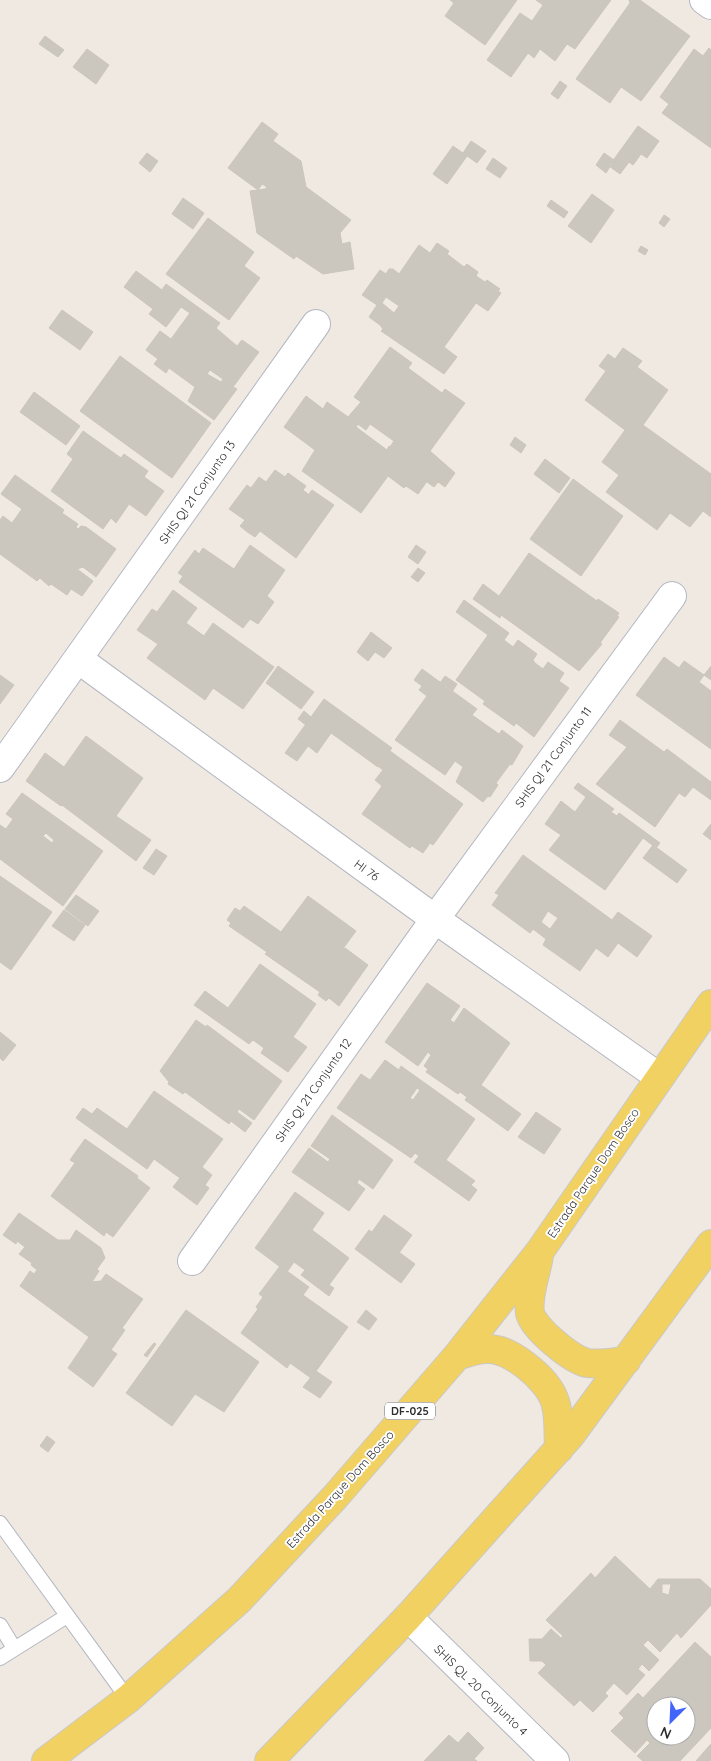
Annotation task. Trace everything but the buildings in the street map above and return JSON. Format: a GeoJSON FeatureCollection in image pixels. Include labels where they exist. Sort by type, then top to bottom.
{"type":"FeatureCollection","features":[{"type":"Feature","properties":{"kind":"main road","name":"Estrada Parque Dom Bosco"},"geometry":{"type":"LineString","coordinates":[[46,1761],[128,1699],[239,1600],[342,1490],[457,1356],[540,1251],[658,1077],[711,1004]]}},
{"type":"Feature","properties":{"kind":"main road"},"geometry":{"type":"LineString","coordinates":[[269,1761],[408,1618],[559,1449],[711,1244]]}},
{"type":"Feature","properties":{"kind":"main road"},"geometry":{"type":"LineString","coordinates":[[540,1251],[531,1295],[530,1313],[539,1329],[572,1355],[587,1363],[626,1361]]}},
{"type":"Feature","properties":{"kind":"main road"},"geometry":{"type":"LineString","coordinates":[[457,1356],[488,1348],[504,1352],[540,1378],[555,1401],[559,1449]]}},
{"type":"Feature","properties":{"kind":"street"},"geometry":{"type":"LineString","coordinates":[[704,0],[711,5]]}},
{"type":"Feature","properties":{"kind":"street","name":"SHIS QI 21 Conjunto 13"},"geometry":{"type":"LineString","coordinates":[[0,768],[316,324]]}},
{"type":"Feature","properties":{"kind":"street","name":"SHIS QI 21 Conjunto 11"},"geometry":{"type":"LineString","coordinates":[[435,918],[672,596]]}},
{"type":"Feature","properties":{"kind":"street","name":"HI 76"},"geometry":{"type":"LineString","coordinates":[[78,659],[658,1077]]}},
{"type":"Feature","properties":{"kind":"street","name":"SHIS QI 21 Conjunto 12"},"geometry":{"type":"LineString","coordinates":[[192,1261],[435,918]]}},
{"type":"Feature","properties":{"kind":"street","name":"SHIS QL 20 Conjunto 4"},"geometry":{"type":"LineString","coordinates":[[408,1618],[555,1761]]}},
{"type":"Feature","properties":{"kind":"lane"},"geometry":{"type":"LineString","coordinates":[[686,1038],[711,1025]]}},
{"type":"Feature","properties":{"kind":"lane"},"geometry":{"type":"LineString","coordinates":[[0,1523],[128,1699]]}},
{"type":"Feature","properties":{"kind":"lane"},"geometry":{"type":"LineString","coordinates":[[0,1658],[67,1616]]}},
{"type":"Feature","properties":{"kind":"lane"},"geometry":{"type":"LineString","coordinates":[[0,1625],[14,1648]]}}]}
